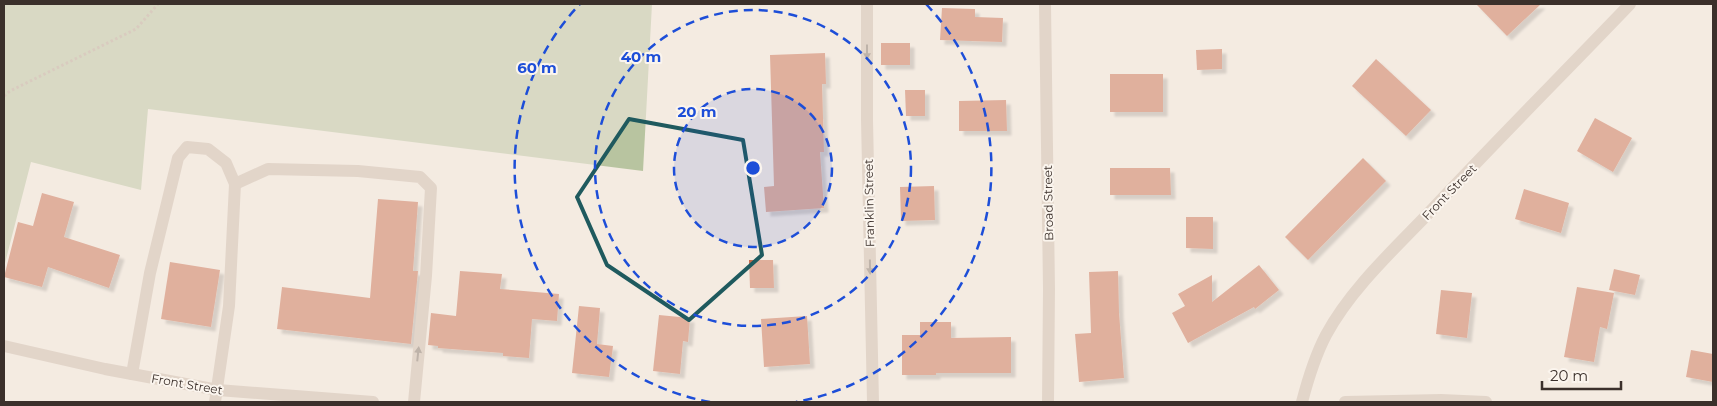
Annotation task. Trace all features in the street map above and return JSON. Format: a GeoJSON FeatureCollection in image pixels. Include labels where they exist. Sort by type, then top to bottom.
{"type":"FeatureCollection","features":[{"type":"Feature","properties":{"kind":"street","name":"Franklin Street"},"geometry":{"type":"LineString","coordinates":[[867,4],[867,120],[873,402]]}},
{"type":"Feature","properties":{"kind":"street","name":"Broad Street"},"geometry":{"type":"LineString","coordinates":[[1045,4],[1049,289],[1048,402]]}},
{"type":"Feature","properties":{"kind":"street","name":"Front Street"},"geometry":{"type":"LineString","coordinates":[[1302,402],[1312,367],[1326,334],[1346,304],[1440,200],[1630,4]]}},
{"type":"Feature","properties":{"kind":"street"},"geometry":{"type":"LineString","coordinates":[[132,374],[150,273],[178,158],[187,146],[208,149],[226,163],[235,184],[229,306],[216,396]]}},
{"type":"Feature","properties":{"kind":"street"},"geometry":{"type":"LineString","coordinates":[[235,184],[268,169],[277,169],[358,171],[420,177],[431,188],[426,276],[414,402]]}},
{"type":"Feature","properties":{"kind":"street","name":"Front Street"},"geometry":{"type":"LineString","coordinates":[[4,346],[132,374],[216,396],[373,402]]}},
{"type":"Feature","properties":{"kind":"street"},"geometry":{"type":"LineString","coordinates":[[1345,402],[1441,400],[1486,402]]}},
{"type":"Feature","properties":{"kind":"path"},"geometry":{"type":"LineString","coordinates":[[4,96],[136,29],[158,4]]}},
{"type":"Feature","properties":{"kind":"highlighted area"},"geometry":{"type":"Polygon","coordinates":[[[629,119],[743,140],[762,255],[689,320],[607,265],[577,197],[629,119]]]}},
{"type":"Feature","properties":{"kind":"green space"},"geometry":{"type":"Polygon","coordinates":[[[4,4],[652,4],[643,171],[148,109],[141,190],[31,162],[4,267],[4,4]]]}},
{"type":"Feature","properties":{"kind":"building"},"geometry":{"type":"Polygon","coordinates":[[[1476,4],[1541,4],[1507,36],[1476,4]]]}},
{"type":"Feature","properties":{"kind":"building"},"geometry":{"type":"Polygon","coordinates":[[[942,8],[975,9],[975,17],[1003,18],[1002,42],[940,40],[942,8]]]}},
{"type":"Feature","properties":{"kind":"building"},"geometry":{"type":"Polygon","coordinates":[[[881,43],[910,43],[910,65],[881,65],[881,43]]]}},
{"type":"Feature","properties":{"kind":"building"},"geometry":{"type":"Polygon","coordinates":[[[1222,49],[1222,69],[1197,70],[1196,50],[1222,49]]]}},
{"type":"Feature","properties":{"kind":"building"},"geometry":{"type":"Polygon","coordinates":[[[825,53],[826,84],[822,84],[824,152],[820,152],[824,208],[766,212],[764,187],[774,186],[770,55],[825,53]]]}},
{"type":"Feature","properties":{"kind":"building"},"geometry":{"type":"Polygon","coordinates":[[[1376,59],[1431,110],[1406,136],[1352,86],[1376,59]]]}},
{"type":"Feature","properties":{"kind":"building"},"geometry":{"type":"Polygon","coordinates":[[[1110,74],[1163,74],[1163,112],[1110,112],[1110,74]]]}},
{"type":"Feature","properties":{"kind":"building"},"geometry":{"type":"Polygon","coordinates":[[[905,90],[925,90],[925,116],[906,116],[905,90]]]}},
{"type":"Feature","properties":{"kind":"building"},"geometry":{"type":"Polygon","coordinates":[[[1006,100],[1007,131],[959,131],[959,101],[1006,100]]]}},
{"type":"Feature","properties":{"kind":"building"},"geometry":{"type":"Polygon","coordinates":[[[1595,118],[1632,138],[1613,172],[1577,151],[1595,118]]]}},
{"type":"Feature","properties":{"kind":"building"},"geometry":{"type":"Polygon","coordinates":[[[1363,158],[1386,181],[1308,260],[1285,237],[1363,158]]]}},
{"type":"Feature","properties":{"kind":"building"},"geometry":{"type":"Polygon","coordinates":[[[1110,168],[1170,168],[1171,195],[1110,195],[1110,168]]]}},
{"type":"Feature","properties":{"kind":"building"},"geometry":{"type":"Polygon","coordinates":[[[934,186],[935,220],[901,221],[900,187],[934,186]]]}},
{"type":"Feature","properties":{"kind":"building"},"geometry":{"type":"Polygon","coordinates":[[[1524,189],[1569,203],[1561,233],[1515,219],[1524,189]]]}},
{"type":"Feature","properties":{"kind":"building"},"geometry":{"type":"Polygon","coordinates":[[[42,193],[74,202],[64,237],[120,255],[109,288],[48,267],[42,287],[4,277],[18,222],[33,226],[42,193]]]}},
{"type":"Feature","properties":{"kind":"building"},"geometry":{"type":"Polygon","coordinates":[[[378,199],[418,202],[413,271],[418,271],[411,344],[277,329],[282,287],[370,298],[378,199]]]}},
{"type":"Feature","properties":{"kind":"building"},"geometry":{"type":"Polygon","coordinates":[[[1186,217],[1213,217],[1213,249],[1186,248],[1186,217]]]}},
{"type":"Feature","properties":{"kind":"building"},"geometry":{"type":"Polygon","coordinates":[[[749,260],[773,260],[774,288],[750,288],[749,260]]]}},
{"type":"Feature","properties":{"kind":"building"},"geometry":{"type":"Polygon","coordinates":[[[170,262],[220,270],[211,327],[161,319],[170,262]]]}},
{"type":"Feature","properties":{"kind":"building"},"geometry":{"type":"Polygon","coordinates":[[[1259,265],[1279,290],[1255,309],[1254,307],[1188,343],[1172,313],[1185,306],[1178,294],[1212,275],[1212,302],[1259,265]]]}},
{"type":"Feature","properties":{"kind":"building"},"geometry":{"type":"Polygon","coordinates":[[[1614,269],[1640,275],[1635,295],[1609,290],[1614,269]]]}},
{"type":"Feature","properties":{"kind":"building"},"geometry":{"type":"Polygon","coordinates":[[[460,271],[502,274],[500,289],[559,294],[557,321],[532,319],[529,358],[503,356],[503,353],[438,348],[438,346],[428,345],[431,313],[456,316],[460,271]]]}},
{"type":"Feature","properties":{"kind":"building"},"geometry":{"type":"Polygon","coordinates":[[[1118,271],[1124,378],[1079,382],[1075,334],[1091,333],[1089,272],[1118,271]]]}},
{"type":"Feature","properties":{"kind":"building"},"geometry":{"type":"Polygon","coordinates":[[[1577,287],[1614,293],[1607,329],[1600,327],[1594,362],[1564,357],[1577,287]]]}},
{"type":"Feature","properties":{"kind":"building"},"geometry":{"type":"Polygon","coordinates":[[[1441,290],[1472,293],[1467,338],[1436,334],[1441,290]]]}},
{"type":"Feature","properties":{"kind":"building"},"geometry":{"type":"Polygon","coordinates":[[[579,306],[600,308],[597,344],[613,346],[609,377],[572,373],[579,306]]]}},
{"type":"Feature","properties":{"kind":"building"},"geometry":{"type":"Polygon","coordinates":[[[659,315],[690,318],[688,342],[683,341],[680,374],[653,371],[659,315]]]}},
{"type":"Feature","properties":{"kind":"building"},"geometry":{"type":"Polygon","coordinates":[[[807,316],[810,364],[764,367],[761,319],[807,316]]]}},
{"type":"Feature","properties":{"kind":"building"},"geometry":{"type":"Polygon","coordinates":[[[920,322],[951,322],[951,338],[1011,337],[1011,373],[902,375],[902,335],[920,335],[920,322]]]}},
{"type":"Feature","properties":{"kind":"building"},"geometry":{"type":"Polygon","coordinates":[[[1691,350],[1713,354],[1713,382],[1686,377],[1691,350]]]}}]}
